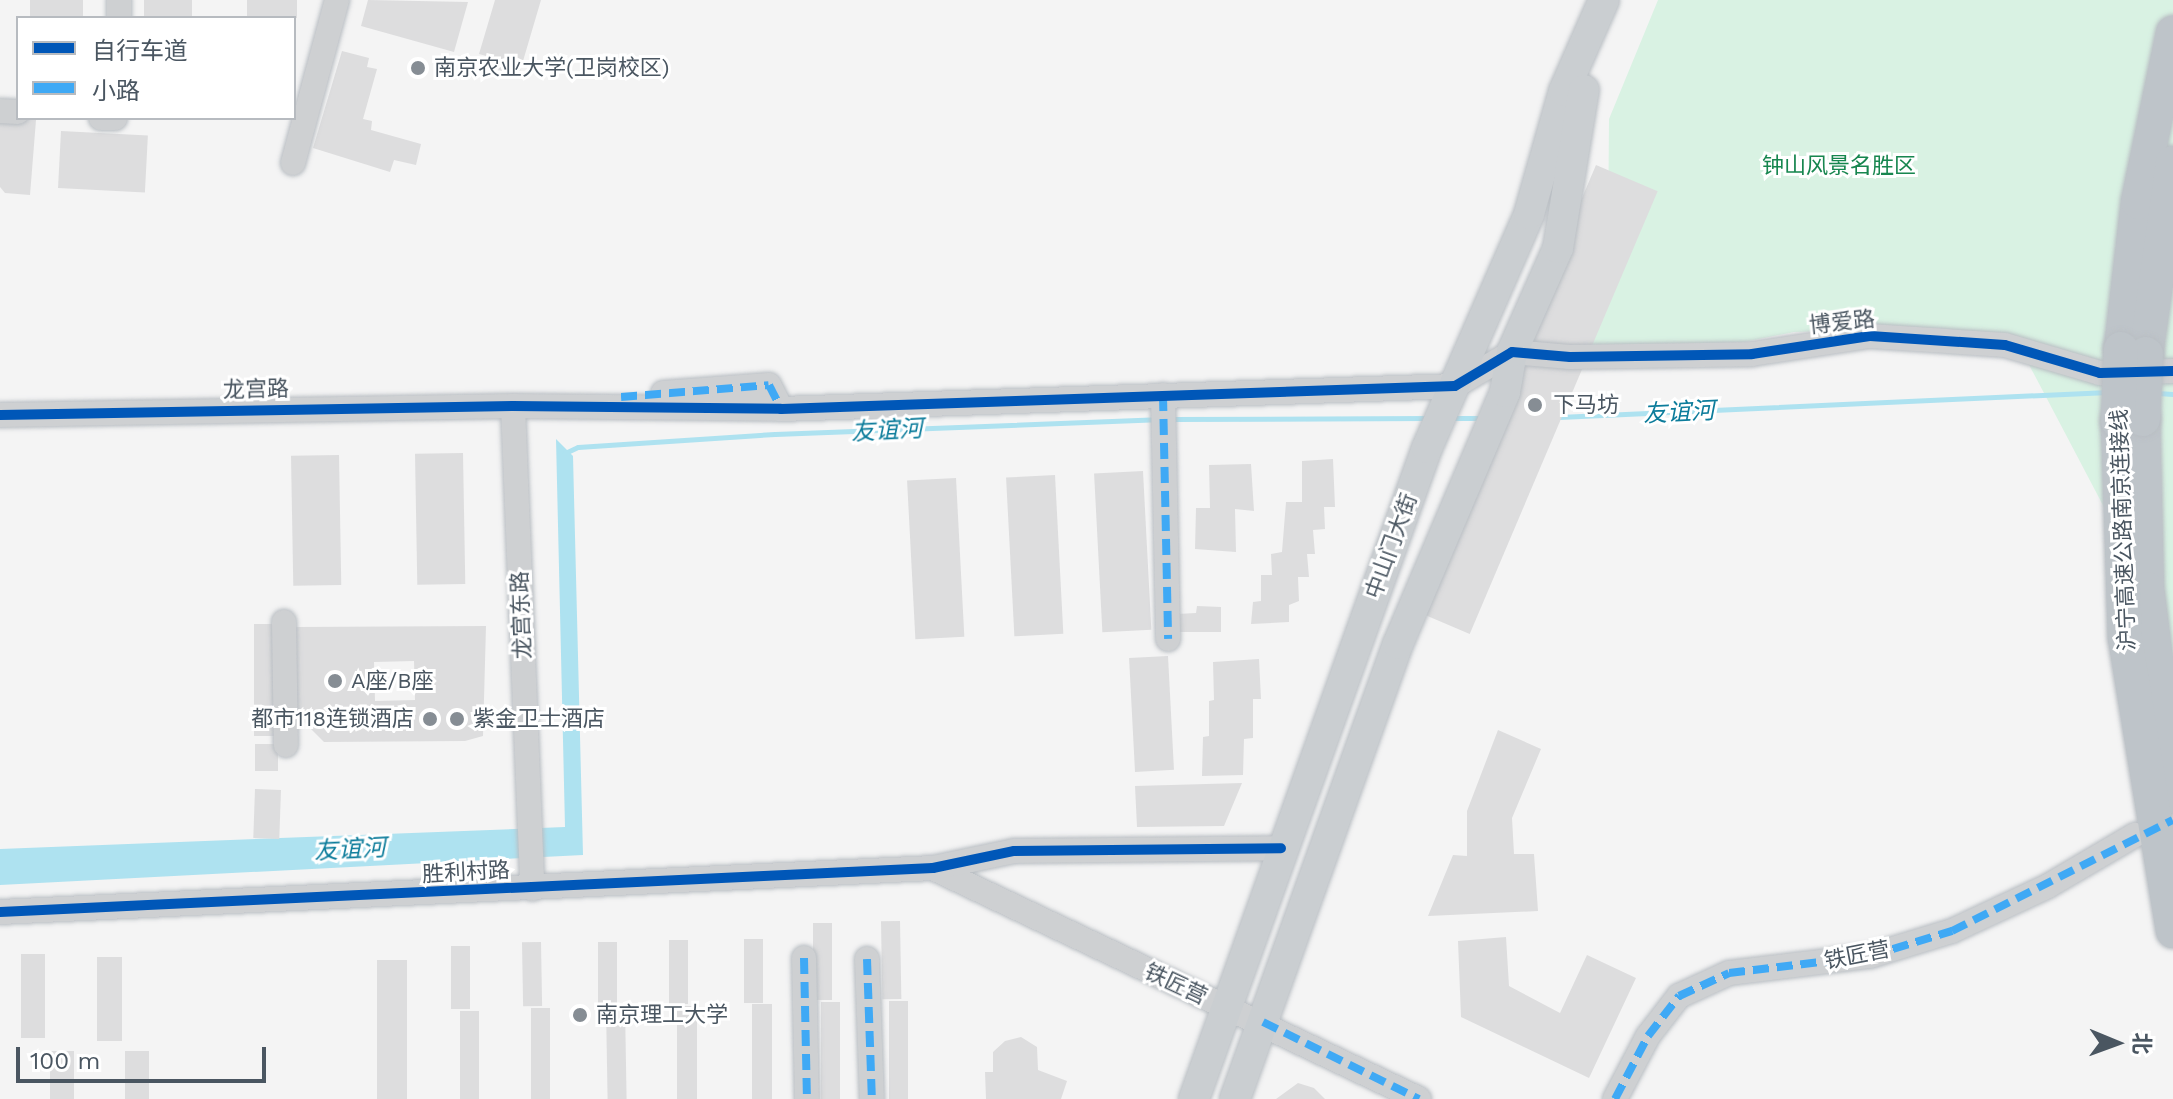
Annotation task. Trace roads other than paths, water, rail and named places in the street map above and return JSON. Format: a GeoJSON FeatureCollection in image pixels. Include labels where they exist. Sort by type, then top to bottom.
{"type":"FeatureCollection","features":[{"type":"Feature","properties":{"kind":"highway","name":"沪宁高速公路南京连接线"},"geometry":{"type":"LineString","coordinates":[[2147,358],[2138,202],[2173,33]]}},
{"type":"Feature","properties":{"kind":"highway","name":"沪宁高速公路南京连接线"},"geometry":{"type":"LineString","coordinates":[[2173,163],[2147,358],[2131,420],[2125,638],[2173,931]]}},
{"type":"Feature","properties":{"kind":"highway","name":"沪宁高速公路南京连接线"},"geometry":{"type":"LineString","coordinates":[[2131,420],[2147,589],[2173,796]]}},
{"type":"Feature","properties":{"kind":"main road","name":"中山门大街"},"geometry":{"type":"LineString","coordinates":[[1194,1099],[1228,1009],[1281,848],[1427,448],[1529,214],[1564,91],[1604,0]]}},
{"type":"Feature","properties":{"kind":"main road","name":"中山门大街"},"geometry":{"type":"LineString","coordinates":[[1235,1099],[1398,644],[1505,392],[1512,352],[1558,248],[1578,105],[1622,0]]}},
{"type":"Feature","properties":{"kind":"street"},"geometry":{"type":"LineString","coordinates":[[293,163],[337,0]]}},
{"type":"Feature","properties":{"kind":"street","name":"博爱路"},"geometry":{"type":"LineString","coordinates":[[1512,352],[1752,354],[1870,336],[2005,345],[2100,373],[2147,358]]}},
{"type":"Feature","properties":{"kind":"street"},"geometry":{"type":"LineString","coordinates":[[1455,386],[1512,352]]}},
{"type":"Feature","properties":{"kind":"street","name":"龙宫路"},"geometry":{"type":"LineString","coordinates":[[0,415],[513,406],[781,409],[1162,401],[1455,386]]}},
{"type":"Feature","properties":{"kind":"street"},"geometry":{"type":"LineString","coordinates":[[1162,401],[1168,639]]}},
{"type":"Feature","properties":{"kind":"street","name":"龙宫东路"},"geometry":{"type":"LineString","coordinates":[[513,406],[531,877]]}},
{"type":"Feature","properties":{"kind":"street"},"geometry":{"type":"LineString","coordinates":[[284,622],[286,745]]}},
{"type":"Feature","properties":{"kind":"street","name":"铁匠营"},"geometry":{"type":"LineString","coordinates":[[1615,1099],[1648,1036],[1679,996],[1729,973],[1870,956],[1952,931],[2048,886],[2135,835]]}},
{"type":"Feature","properties":{"kind":"street","name":"胜利村路"},"geometry":{"type":"LineString","coordinates":[[0,912],[531,877],[933,868],[1014,851],[1281,848]]}},
{"type":"Feature","properties":{"kind":"street","name":"铁匠营"},"geometry":{"type":"LineString","coordinates":[[933,868],[1228,1009],[1263,1022],[1419,1099]]}},
{"type":"Feature","properties":{"kind":"street"},"geometry":{"type":"LineString","coordinates":[[804,958],[807,1099]]}},
{"type":"Feature","properties":{"kind":"street"},"geometry":{"type":"LineString","coordinates":[[867,959],[872,1099]]}},
{"type":"Feature","properties":{"kind":"water"},"geometry":{"type":"Polygon","coordinates":[[[556,439],[573,456],[583,855],[0,885],[0,849],[565,827],[556,439]]]}},
{"type":"Feature","properties":{"kind":"waterway","name":"友谊河"},"geometry":{"type":"LineString","coordinates":[[1559,417],[2108,392]]}},
{"type":"Feature","properties":{"kind":"waterway","name":"友谊河"},"geometry":{"type":"LineString","coordinates":[[2158,393],[2173,394]]}},
{"type":"Feature","properties":{"kind":"waterway","name":"友谊河"},"geometry":{"type":"LineString","coordinates":[[1171,419],[1429,418]]}},
{"type":"Feature","properties":{"kind":"waterway","name":"友谊河"},"geometry":{"type":"LineString","coordinates":[[1451,418],[1485,418]]}},
{"type":"Feature","properties":{"kind":"waterway","name":"友谊河"},"geometry":{"type":"LineString","coordinates":[[565,453],[578,447],[775,434],[1157,419]]}},
{"type":"Feature","properties":{"kind":"place","name":"南京农业大学(卫岗校区)"},"geometry":{"type":"Point","coordinates":[418,68]}},
{"type":"Feature","properties":{"kind":"place","name":"下马坊"},"geometry":{"type":"Point","coordinates":[1535,405]}},
{"type":"Feature","properties":{"kind":"place","name":"A座/B座"},"geometry":{"type":"Point","coordinates":[335,681]}},
{"type":"Feature","properties":{"kind":"place","name":"都市118连锁酒店"},"geometry":{"type":"Point","coordinates":[430,719]}},
{"type":"Feature","properties":{"kind":"place","name":"紫金卫士酒店"},"geometry":{"type":"Point","coordinates":[457,719]}},
{"type":"Feature","properties":{"kind":"place","name":"南京理工大学"},"geometry":{"type":"Point","coordinates":[580,1015]}},
{"type":"Feature","properties":{"kind":"park label","name":"钟山风景名胜区"},"geometry":{"type":"Point","coordinates":[1839,166]}}]}
